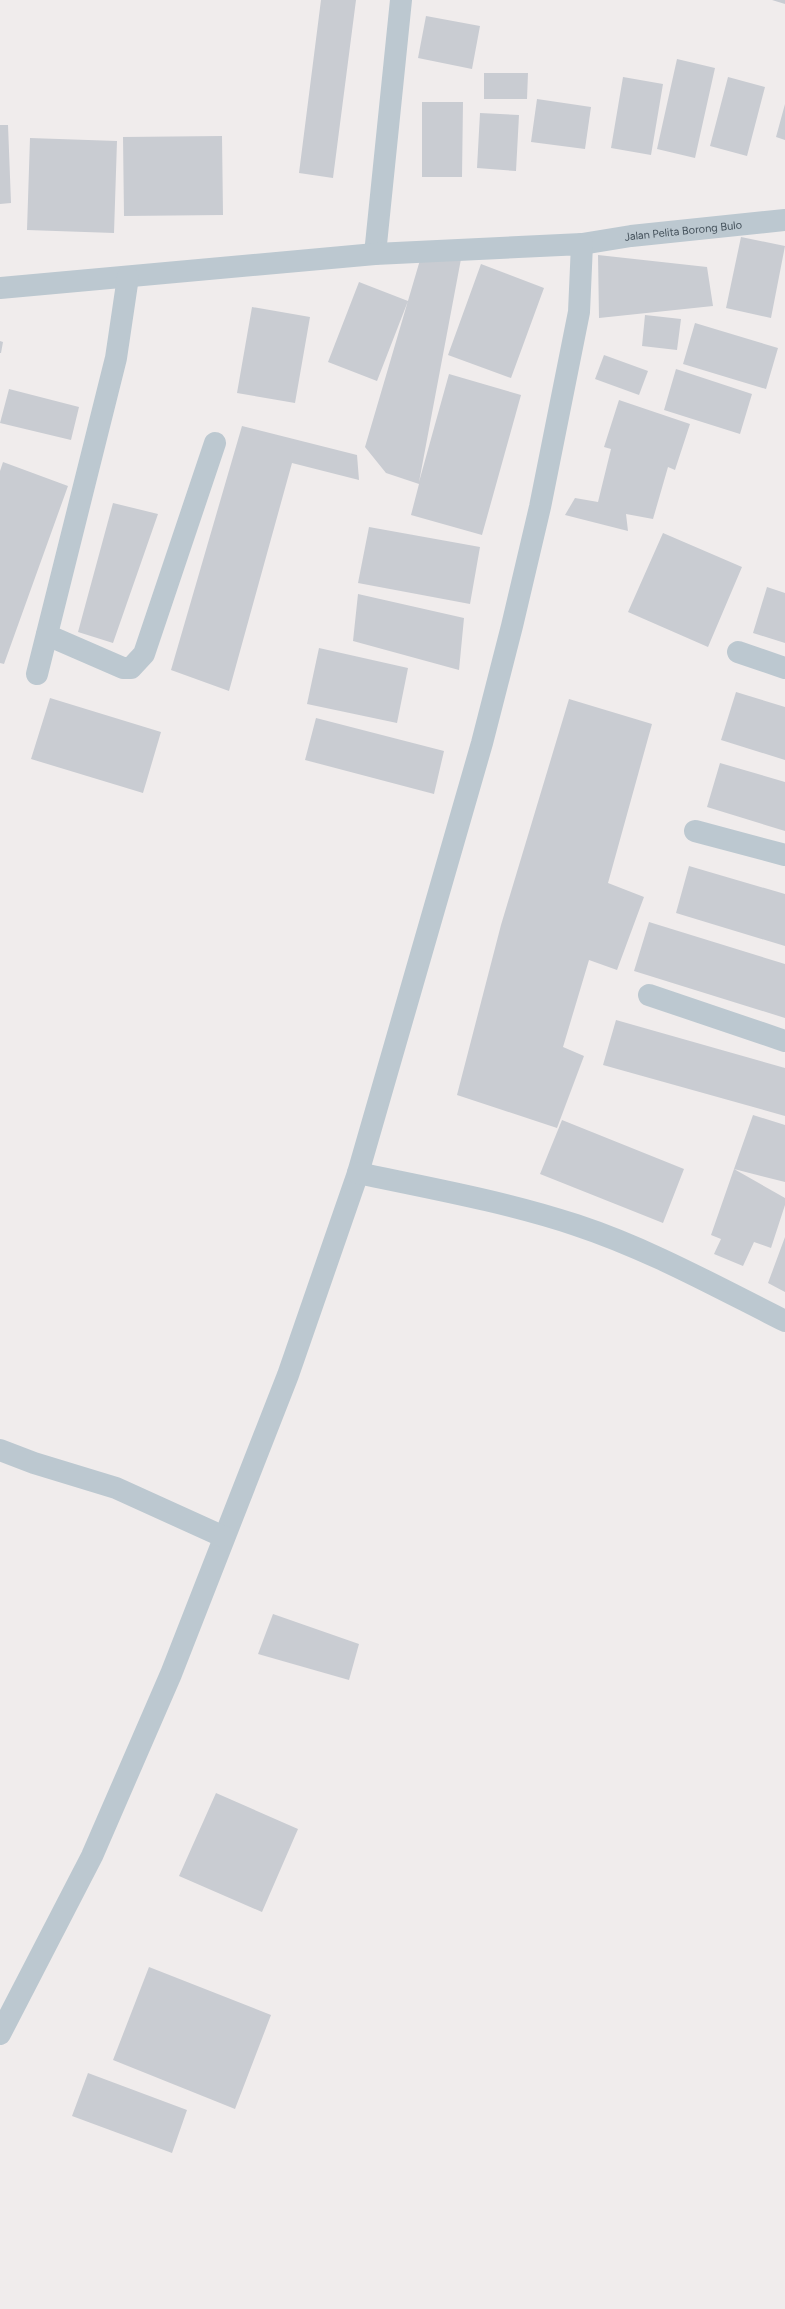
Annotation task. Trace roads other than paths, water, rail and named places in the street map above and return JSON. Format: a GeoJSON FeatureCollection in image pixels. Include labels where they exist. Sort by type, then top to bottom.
{"type":"FeatureCollection","features":[{"type":"Feature","properties":{"kind":"street"},"geometry":{"type":"LineString","coordinates":[[375,254],[401,0]]}},
{"type":"Feature","properties":{"kind":"street","name":"Jalan Pelita Borong Bulo"},"geometry":{"type":"LineString","coordinates":[[0,288],[375,254],[582,244],[630,236],[785,220]]}},
{"type":"Feature","properties":{"kind":"street"},"geometry":{"type":"LineString","coordinates":[[0,2034],[92,1856],[171,1674],[288,1374],[358,1173],[480,751],[514,619],[540,507],[579,312],[582,244]]}},
{"type":"Feature","properties":{"kind":"street"},"geometry":{"type":"LineString","coordinates":[[37,674],[48,635],[116,358],[128,277]]}},
{"type":"Feature","properties":{"kind":"street"},"geometry":{"type":"LineString","coordinates":[[48,635],[123,668],[131,668],[136,664],[144,654],[215,443]]}},
{"type":"Feature","properties":{"kind":"street"},"geometry":{"type":"LineString","coordinates":[[738,652],[785,668]]}},
{"type":"Feature","properties":{"kind":"street"},"geometry":{"type":"LineString","coordinates":[[695,831],[785,855]]}},
{"type":"Feature","properties":{"kind":"street"},"geometry":{"type":"LineString","coordinates":[[649,995],[785,1041]]}},
{"type":"Feature","properties":{"kind":"street"},"geometry":{"type":"LineString","coordinates":[[358,1173],[477,1199],[575,1224],[632,1246],[785,1321]]}},
{"type":"Feature","properties":{"kind":"street"},"geometry":{"type":"LineString","coordinates":[[0,1450],[34,1463],[116,1488],[224,1537]]}}]}
